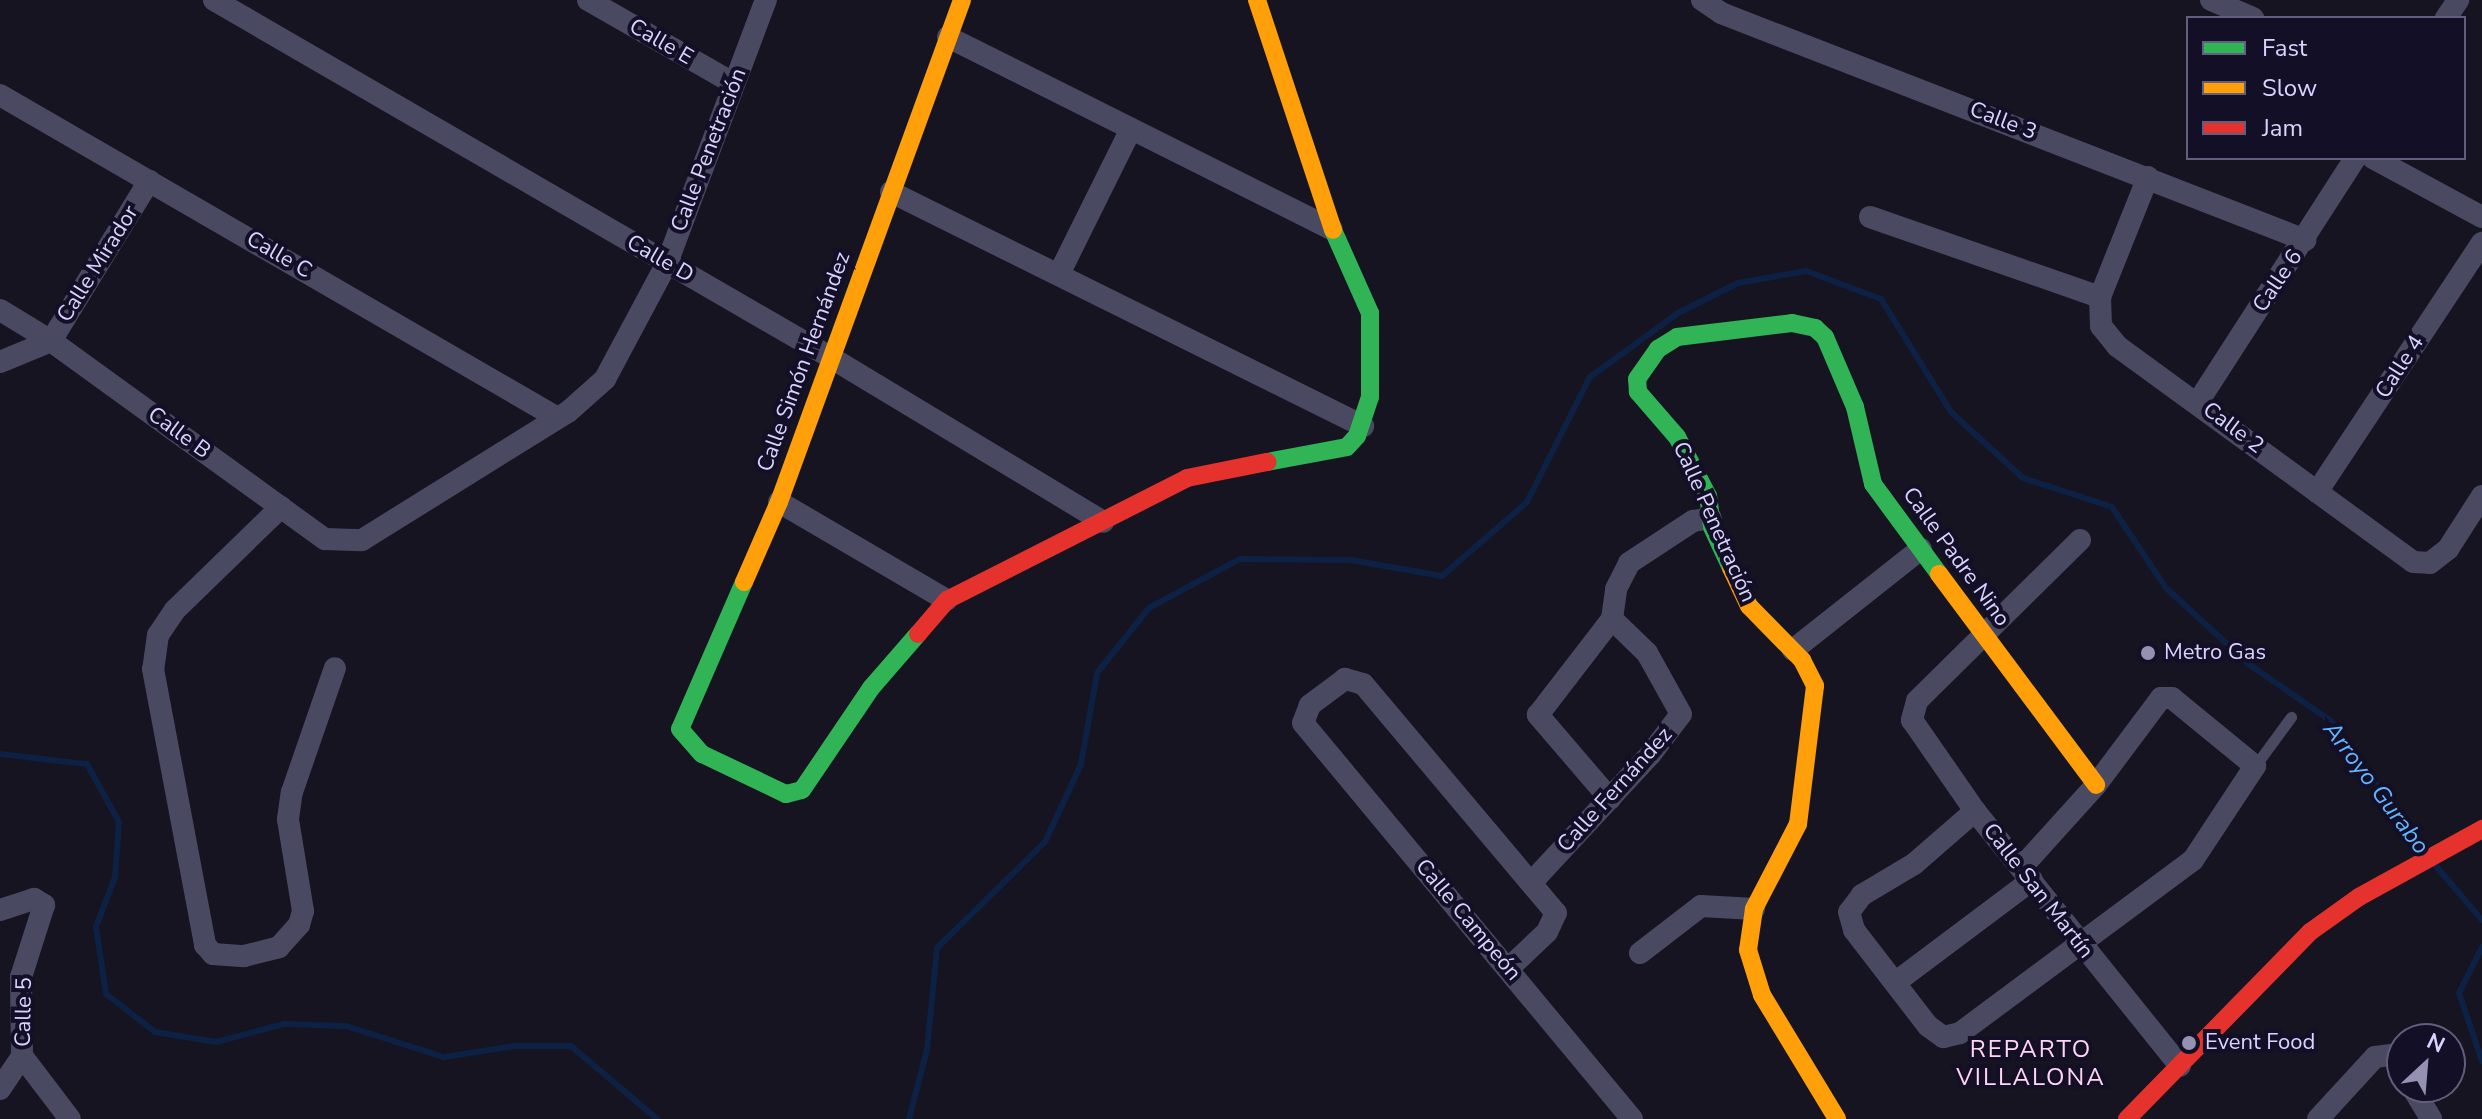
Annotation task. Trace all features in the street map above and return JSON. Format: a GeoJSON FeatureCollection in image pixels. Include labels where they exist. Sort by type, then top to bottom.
{"type":"FeatureCollection","features":[{"type":"Feature","properties":{"kind":"street","name":"Calle D"},"geometry":{"type":"LineString","coordinates":[[214,0],[830,357],[1103,522]]}},
{"type":"Feature","properties":{"kind":"street","name":"Calle E"},"geometry":{"type":"LineString","coordinates":[[588,0],[733,83]]}},
{"type":"Feature","properties":{"kind":"street","name":"Calle Penetración"},"geometry":{"type":"LineString","coordinates":[[362,540],[556,417],[580,405],[605,379],[667,263],[766,0]]}},
{"type":"Feature","properties":{"kind":"street","name":"Calle Simón Hernández"},"geometry":{"type":"LineString","coordinates":[[947,600],[871,688],[797,794],[747,779],[702,754],[680,734],[779,502],[962,0]]}},
{"type":"Feature","properties":{"kind":"street"},"geometry":{"type":"LineString","coordinates":[[779,502],[947,600],[1187,478],[1347,447],[1363,426],[1372,375],[1370,313],[1332,229],[1257,0]]}},
{"type":"Feature","properties":{"kind":"street","name":"Calle 3"},"geometry":{"type":"LineString","coordinates":[[1702,0],[1721,13],[2305,240]]}},
{"type":"Feature","properties":{"kind":"street"},"geometry":{"type":"LineString","coordinates":[[2211,0],[2248,16]]}},
{"type":"Feature","properties":{"kind":"street"},"geometry":{"type":"LineString","coordinates":[[948,37],[1332,229]]}},
{"type":"Feature","properties":{"kind":"street","name":"Calle C"},"geometry":{"type":"LineString","coordinates":[[0,95],[556,417]]}},
{"type":"Feature","properties":{"kind":"street"},"geometry":{"type":"LineString","coordinates":[[1059,274],[1131,129]]}},
{"type":"Feature","properties":{"kind":"street","name":"Calle 6"},"geometry":{"type":"LineString","coordinates":[[2198,402],[2354,160]]}},
{"type":"Feature","properties":{"kind":"street"},"geometry":{"type":"LineString","coordinates":[[2377,160],[2482,217]]}},
{"type":"Feature","properties":{"kind":"street"},"geometry":{"type":"LineString","coordinates":[[1870,217],[2100,297],[2148,177]]}},
{"type":"Feature","properties":{"kind":"street","name":"Calle Mirador"},"geometry":{"type":"LineString","coordinates":[[0,362],[51,341],[149,181]]}},
{"type":"Feature","properties":{"kind":"street"},"geometry":{"type":"LineString","coordinates":[[891,192],[1363,426]]}},
{"type":"Feature","properties":{"kind":"street","name":"Calle 4"},"geometry":{"type":"LineString","coordinates":[[2317,492],[2482,243]]}},
{"type":"Feature","properties":{"kind":"street","name":"Calle 2"},"geometry":{"type":"LineString","coordinates":[[2100,297],[2101,326],[2117,346],[2198,402],[2413,562],[2430,563],[2448,549],[2482,496]]}},
{"type":"Feature","properties":{"kind":"street","name":"Calle B"},"geometry":{"type":"LineString","coordinates":[[0,310],[51,341],[325,539],[362,540]]}},
{"type":"Feature","properties":{"kind":"street","name":"Calle Padre Nino"},"geometry":{"type":"LineString","coordinates":[[1652,403],[1638,392],[1637,379],[1647,362],[1677,337],[1792,323],[1815,328],[1833,348],[1855,407],[1873,484],[1983,637],[2096,785]]}},
{"type":"Feature","properties":{"kind":"street","name":"Calle Penetración"},"geometry":{"type":"LineString","coordinates":[[1652,403],[1708,496],[1711,518],[1749,606],[1793,650],[1815,686],[1798,824],[1754,909],[1748,950],[1754,976],[1837,1119]]}},
{"type":"Feature","properties":{"kind":"street"},"geometry":{"type":"LineString","coordinates":[[281,507],[175,610],[158,635],[153,669],[205,945],[213,954],[244,956],[279,947],[299,925],[303,911],[288,819],[292,792],[335,668]]}},
{"type":"Feature","properties":{"kind":"street"},"geometry":{"type":"LineString","coordinates":[[1610,799],[1538,715],[1612,619],[1616,589],[1629,563],[1693,521],[1711,518]]}},
{"type":"Feature","properties":{"kind":"street"},"geometry":{"type":"LineString","coordinates":[[1983,637],[2080,540]]}},
{"type":"Feature","properties":{"kind":"street"},"geometry":{"type":"LineString","coordinates":[[1793,650],[1921,549]]}},
{"type":"Feature","properties":{"kind":"street","name":"Calle Fernández"},"geometry":{"type":"LineString","coordinates":[[1531,883],[1679,719],[1682,708],[1647,653],[1612,619]]}},
{"type":"Feature","properties":{"kind":"street","name":"Calle San Martín"},"geometry":{"type":"LineString","coordinates":[[1983,637],[1913,709],[1918,734],[2079,944],[2180,1066]]}},
{"type":"Feature","properties":{"kind":"street","name":"Calle Campeón"},"geometry":{"type":"LineString","coordinates":[[1531,883],[1355,678],[1345,679],[1310,705],[1303,723],[1632,1119]]}},
{"type":"Feature","properties":{"kind":"street"},"geometry":{"type":"LineString","coordinates":[[1896,982],[2027,874],[2156,702],[2166,697],[2255,766],[2193,860],[1951,1037],[1928,1026],[1854,930],[1849,912],[1862,895],[1914,864],[1975,811]]}},
{"type":"Feature","properties":{"kind":"street"},"geometry":{"type":"LineString","coordinates":[[2127,1119],[2310,932],[2405,872],[2482,829]]}},
{"type":"Feature","properties":{"kind":"street"},"geometry":{"type":"LineString","coordinates":[[1509,968],[1554,923],[1556,913],[1531,883]]}},
{"type":"Feature","properties":{"kind":"street","name":"Calle 5"},"geometry":{"type":"LineString","coordinates":[[0,910],[34,899],[44,905],[44,913],[10,981],[22,1056],[70,1119]]}},
{"type":"Feature","properties":{"kind":"street"},"geometry":{"type":"LineString","coordinates":[[1640,953],[1701,906],[1754,909]]}},
{"type":"Feature","properties":{"kind":"street"},"geometry":{"type":"LineString","coordinates":[[2318,1119],[2375,1057],[2386,1053]]}},
{"type":"Feature","properties":{"kind":"street"},"geometry":{"type":"LineString","coordinates":[[0,1089],[22,1056]]}},
{"type":"Feature","properties":{"kind":"lane"},"geometry":{"type":"LineString","coordinates":[[2255,766],[2291,717]]}},
{"type":"Feature","properties":{"kind":"waterway","name":"Arroyo Gurabo"},"geometry":{"type":"LineString","coordinates":[[909,1119],[927,1050],[937,948],[1045,842],[1081,764],[1097,673],[1149,608],[1240,559],[1351,560],[1442,576],[1527,502],[1590,377],[1678,313],[1738,283],[1806,271],[1881,299],[1951,412],[2023,478],[2112,507],[2166,588],[2250,665],[2331,721],[2423,850]]}},
{"type":"Feature","properties":{"kind":"waterway","name":"Arroyo Gurabo"},"geometry":{"type":"LineString","coordinates":[[0,754],[87,764],[119,822],[115,877],[96,927],[106,994],[155,1032],[216,1042],[284,1024],[346,1026],[444,1057],[515,1046],[571,1046],[657,1119]]}},
{"type":"Feature","properties":{"kind":"waterway","name":"Arroyo Gurabo"},"geometry":{"type":"LineString","coordinates":[[2435,865],[2482,920]]}},
{"type":"Feature","properties":{"kind":"waterway","name":"Arroyo Gurabo"},"geometry":{"type":"LineString","coordinates":[[2482,947],[2459,993],[2482,1061]]}},
{"type":"Feature","properties":{"kind":"traffic: fast"},"geometry":{"type":"LineString","coordinates":[[1267,462],[1347,447],[1357,436],[1370,397],[1370,313],[1333,230]]}},
{"type":"Feature","properties":{"kind":"traffic: fast"},"geometry":{"type":"LineString","coordinates":[[1731,568],[1712,527],[1708,496],[1677,437],[1638,392],[1637,379],[1658,349],[1677,337],[1792,323],[1815,328],[1825,337],[1855,407],[1873,484],[1939,574]]}},
{"type":"Feature","properties":{"kind":"traffic: fast"},"geometry":{"type":"LineString","coordinates":[[744,582],[680,729],[702,754],[786,794],[802,790],[871,688],[918,634]]}},
{"type":"Feature","properties":{"kind":"traffic: slow"},"geometry":{"type":"LineString","coordinates":[[744,582],[779,502],[962,0]]}},
{"type":"Feature","properties":{"kind":"traffic: slow"},"geometry":{"type":"LineString","coordinates":[[1257,0],[1333,230]]}},
{"type":"Feature","properties":{"kind":"traffic: slow"},"geometry":{"type":"LineString","coordinates":[[1731,568],[1749,606],[1802,660],[1815,686],[1798,824],[1754,909],[1748,950],[1762,995],[1837,1119]]}},
{"type":"Feature","properties":{"kind":"traffic: slow"},"geometry":{"type":"LineString","coordinates":[[1939,574],[2096,785]]}},
{"type":"Feature","properties":{"kind":"traffic: jam"},"geometry":{"type":"LineString","coordinates":[[918,634],[947,600],[1187,478],[1267,462]]}},
{"type":"Feature","properties":{"kind":"traffic: jam"},"geometry":{"type":"LineString","coordinates":[[2127,1119],[2310,932],[2359,897],[2482,829]]}},
{"type":"Feature","properties":{"kind":"place","name":"Metro Gas"},"geometry":{"type":"Point","coordinates":[2148,653]}},
{"type":"Feature","properties":{"kind":"place","name":"Event Food"},"geometry":{"type":"Point","coordinates":[2189,1043]}},
{"type":"Feature","properties":{"kind":"district","name":"REPARTO VILLALONA"},"geometry":{"type":"Point","coordinates":[2031,1064]}}]}
